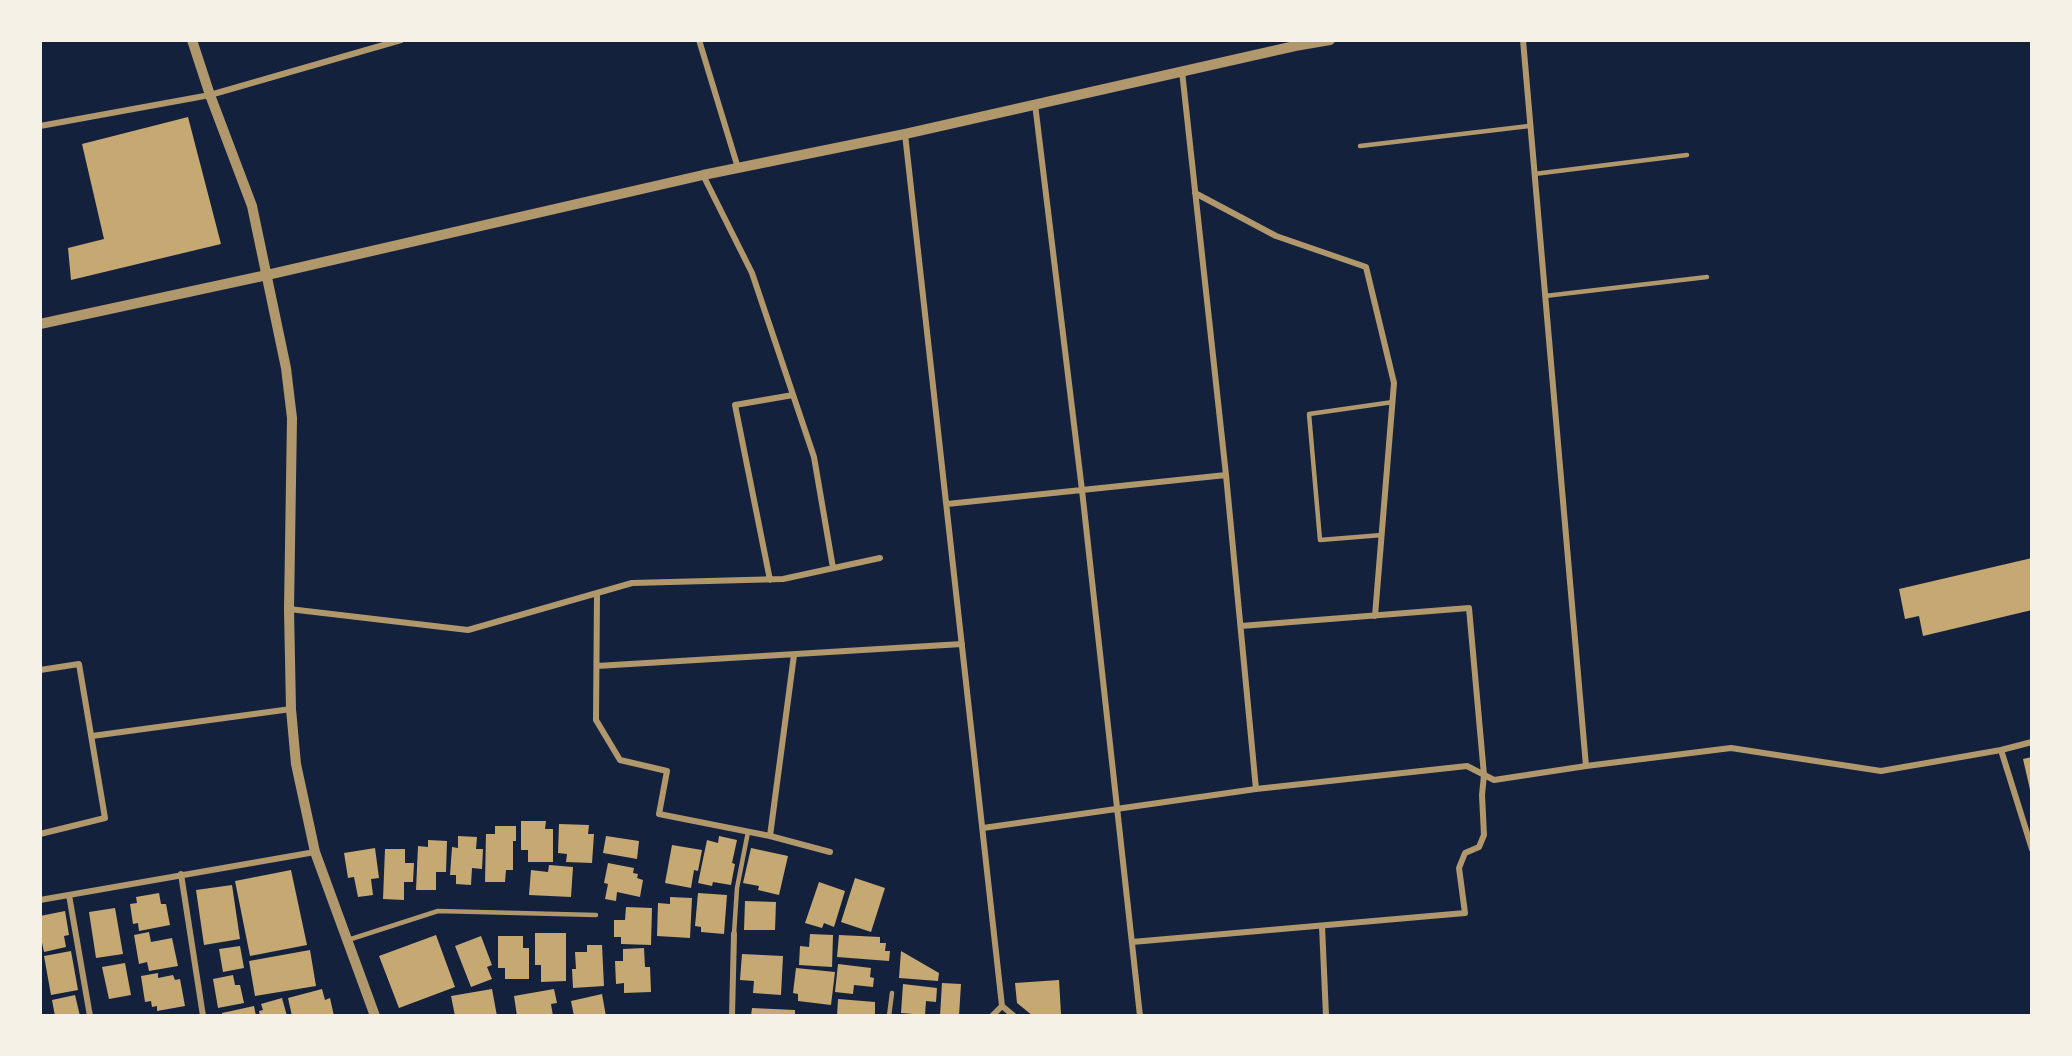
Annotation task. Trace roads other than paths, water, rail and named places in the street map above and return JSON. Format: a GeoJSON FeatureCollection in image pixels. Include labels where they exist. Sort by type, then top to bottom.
{"type":"FeatureCollection","features":[{"type":"Feature","properties":{"kind":"street"},"geometry":{"type":"LineString","coordinates":[[192,40],[252,206],[286,368],[292,418],[289,609],[291,709],[296,764],[315,852],[375,1016]]}},
{"type":"Feature","properties":{"kind":"street"},"geometry":{"type":"LineString","coordinates":[[40,126],[210,95],[401,40]]}},
{"type":"Feature","properties":{"kind":"street"},"geometry":{"type":"LineString","coordinates":[[699,40],[738,168]]}},
{"type":"Feature","properties":{"kind":"street"},"geometry":{"type":"LineString","coordinates":[[40,324],[267,275],[703,175],[905,134],[1182,70],[1330,40]]}},
{"type":"Feature","properties":{"kind":"street"},"geometry":{"type":"LineString","coordinates":[[1523,40],[1586,766]]}},
{"type":"Feature","properties":{"kind":"street"},"geometry":{"type":"LineString","coordinates":[[1182,70],[1226,475],[1256,789]]}},
{"type":"Feature","properties":{"kind":"street"},"geometry":{"type":"LineString","coordinates":[[1035,104],[1082,490],[1140,1016]]}},
{"type":"Feature","properties":{"kind":"street"},"geometry":{"type":"LineString","coordinates":[[905,134],[1002,1006],[1014,1016]]}},
{"type":"Feature","properties":{"kind":"street"},"geometry":{"type":"LineString","coordinates":[[703,175],[752,273],[794,395],[814,457],[833,568]]}},
{"type":"Feature","properties":{"kind":"street"},"geometry":{"type":"LineString","coordinates":[[1195,193],[1276,236],[1366,267],[1394,383],[1375,615]]}},
{"type":"Feature","properties":{"kind":"street"},"geometry":{"type":"LineString","coordinates":[[770,580],[735,405],[794,395]]}},
{"type":"Feature","properties":{"kind":"street"},"geometry":{"type":"LineString","coordinates":[[947,504],[1226,475]]}},
{"type":"Feature","properties":{"kind":"street"},"geometry":{"type":"LineString","coordinates":[[289,609],[468,630],[632,584],[783,579],[880,558]]}},
{"type":"Feature","properties":{"kind":"street"},"geometry":{"type":"LineString","coordinates":[[597,593],[597,720],[620,760],[667,771],[659,814],[770,836],[830,852]]}},
{"type":"Feature","properties":{"kind":"street"},"geometry":{"type":"LineString","coordinates":[[1132,942],[1465,913],[1459,868],[1465,853],[1479,847],[1484,835],[1482,795],[1484,775],[1469,608],[1240,626]]}},
{"type":"Feature","properties":{"kind":"street"},"geometry":{"type":"LineString","coordinates":[[597,666],[962,644]]}},
{"type":"Feature","properties":{"kind":"street"},"geometry":{"type":"LineString","coordinates":[[770,836],[794,655]]}},
{"type":"Feature","properties":{"kind":"street"},"geometry":{"type":"LineString","coordinates":[[40,670],[79,664],[105,818],[40,834]]}},
{"type":"Feature","properties":{"kind":"street"},"geometry":{"type":"LineString","coordinates":[[92,736],[291,709]]}},
{"type":"Feature","properties":{"kind":"street"},"geometry":{"type":"LineString","coordinates":[[983,828],[1256,789],[1467,766],[1494,780],[1731,748],[1881,771],[2001,750],[2031,742]]}},
{"type":"Feature","properties":{"kind":"street"},"geometry":{"type":"LineString","coordinates":[[2001,750],[2031,849]]}},
{"type":"Feature","properties":{"kind":"street"},"geometry":{"type":"LineString","coordinates":[[40,900],[315,852]]}},
{"type":"Feature","properties":{"kind":"street"},"geometry":{"type":"LineString","coordinates":[[181,874],[203,1016]]}},
{"type":"Feature","properties":{"kind":"street"},"geometry":{"type":"LineString","coordinates":[[69,895],[90,1016]]}},
{"type":"Feature","properties":{"kind":"street"},"geometry":{"type":"LineString","coordinates":[[1322,926],[1326,1016]]}},
{"type":"Feature","properties":{"kind":"street"},"geometry":{"type":"LineString","coordinates":[[732,1016],[734,933]]}},
{"type":"Feature","properties":{"kind":"street"},"geometry":{"type":"LineString","coordinates":[[992,1016],[1002,1006]]}},
{"type":"Feature","properties":{"kind":"lane"},"geometry":{"type":"LineString","coordinates":[[1360,146],[1529,126]]}},
{"type":"Feature","properties":{"kind":"lane"},"geometry":{"type":"LineString","coordinates":[[1534,174],[1687,155]]}},
{"type":"Feature","properties":{"kind":"lane"},"geometry":{"type":"LineString","coordinates":[[1545,296],[1707,277]]}},
{"type":"Feature","properties":{"kind":"lane"},"geometry":{"type":"LineString","coordinates":[[1382,535],[1320,540],[1309,414],[1393,402]]}},
{"type":"Feature","properties":{"kind":"lane"},"geometry":{"type":"LineString","coordinates":[[734,933],[737,888],[748,832]]}},
{"type":"Feature","properties":{"kind":"lane"},"geometry":{"type":"LineString","coordinates":[[348,940],[438,911],[596,915]]}},
{"type":"Feature","properties":{"kind":"lane"},"geometry":{"type":"LineString","coordinates":[[889,1016],[892,993]]}}]}
